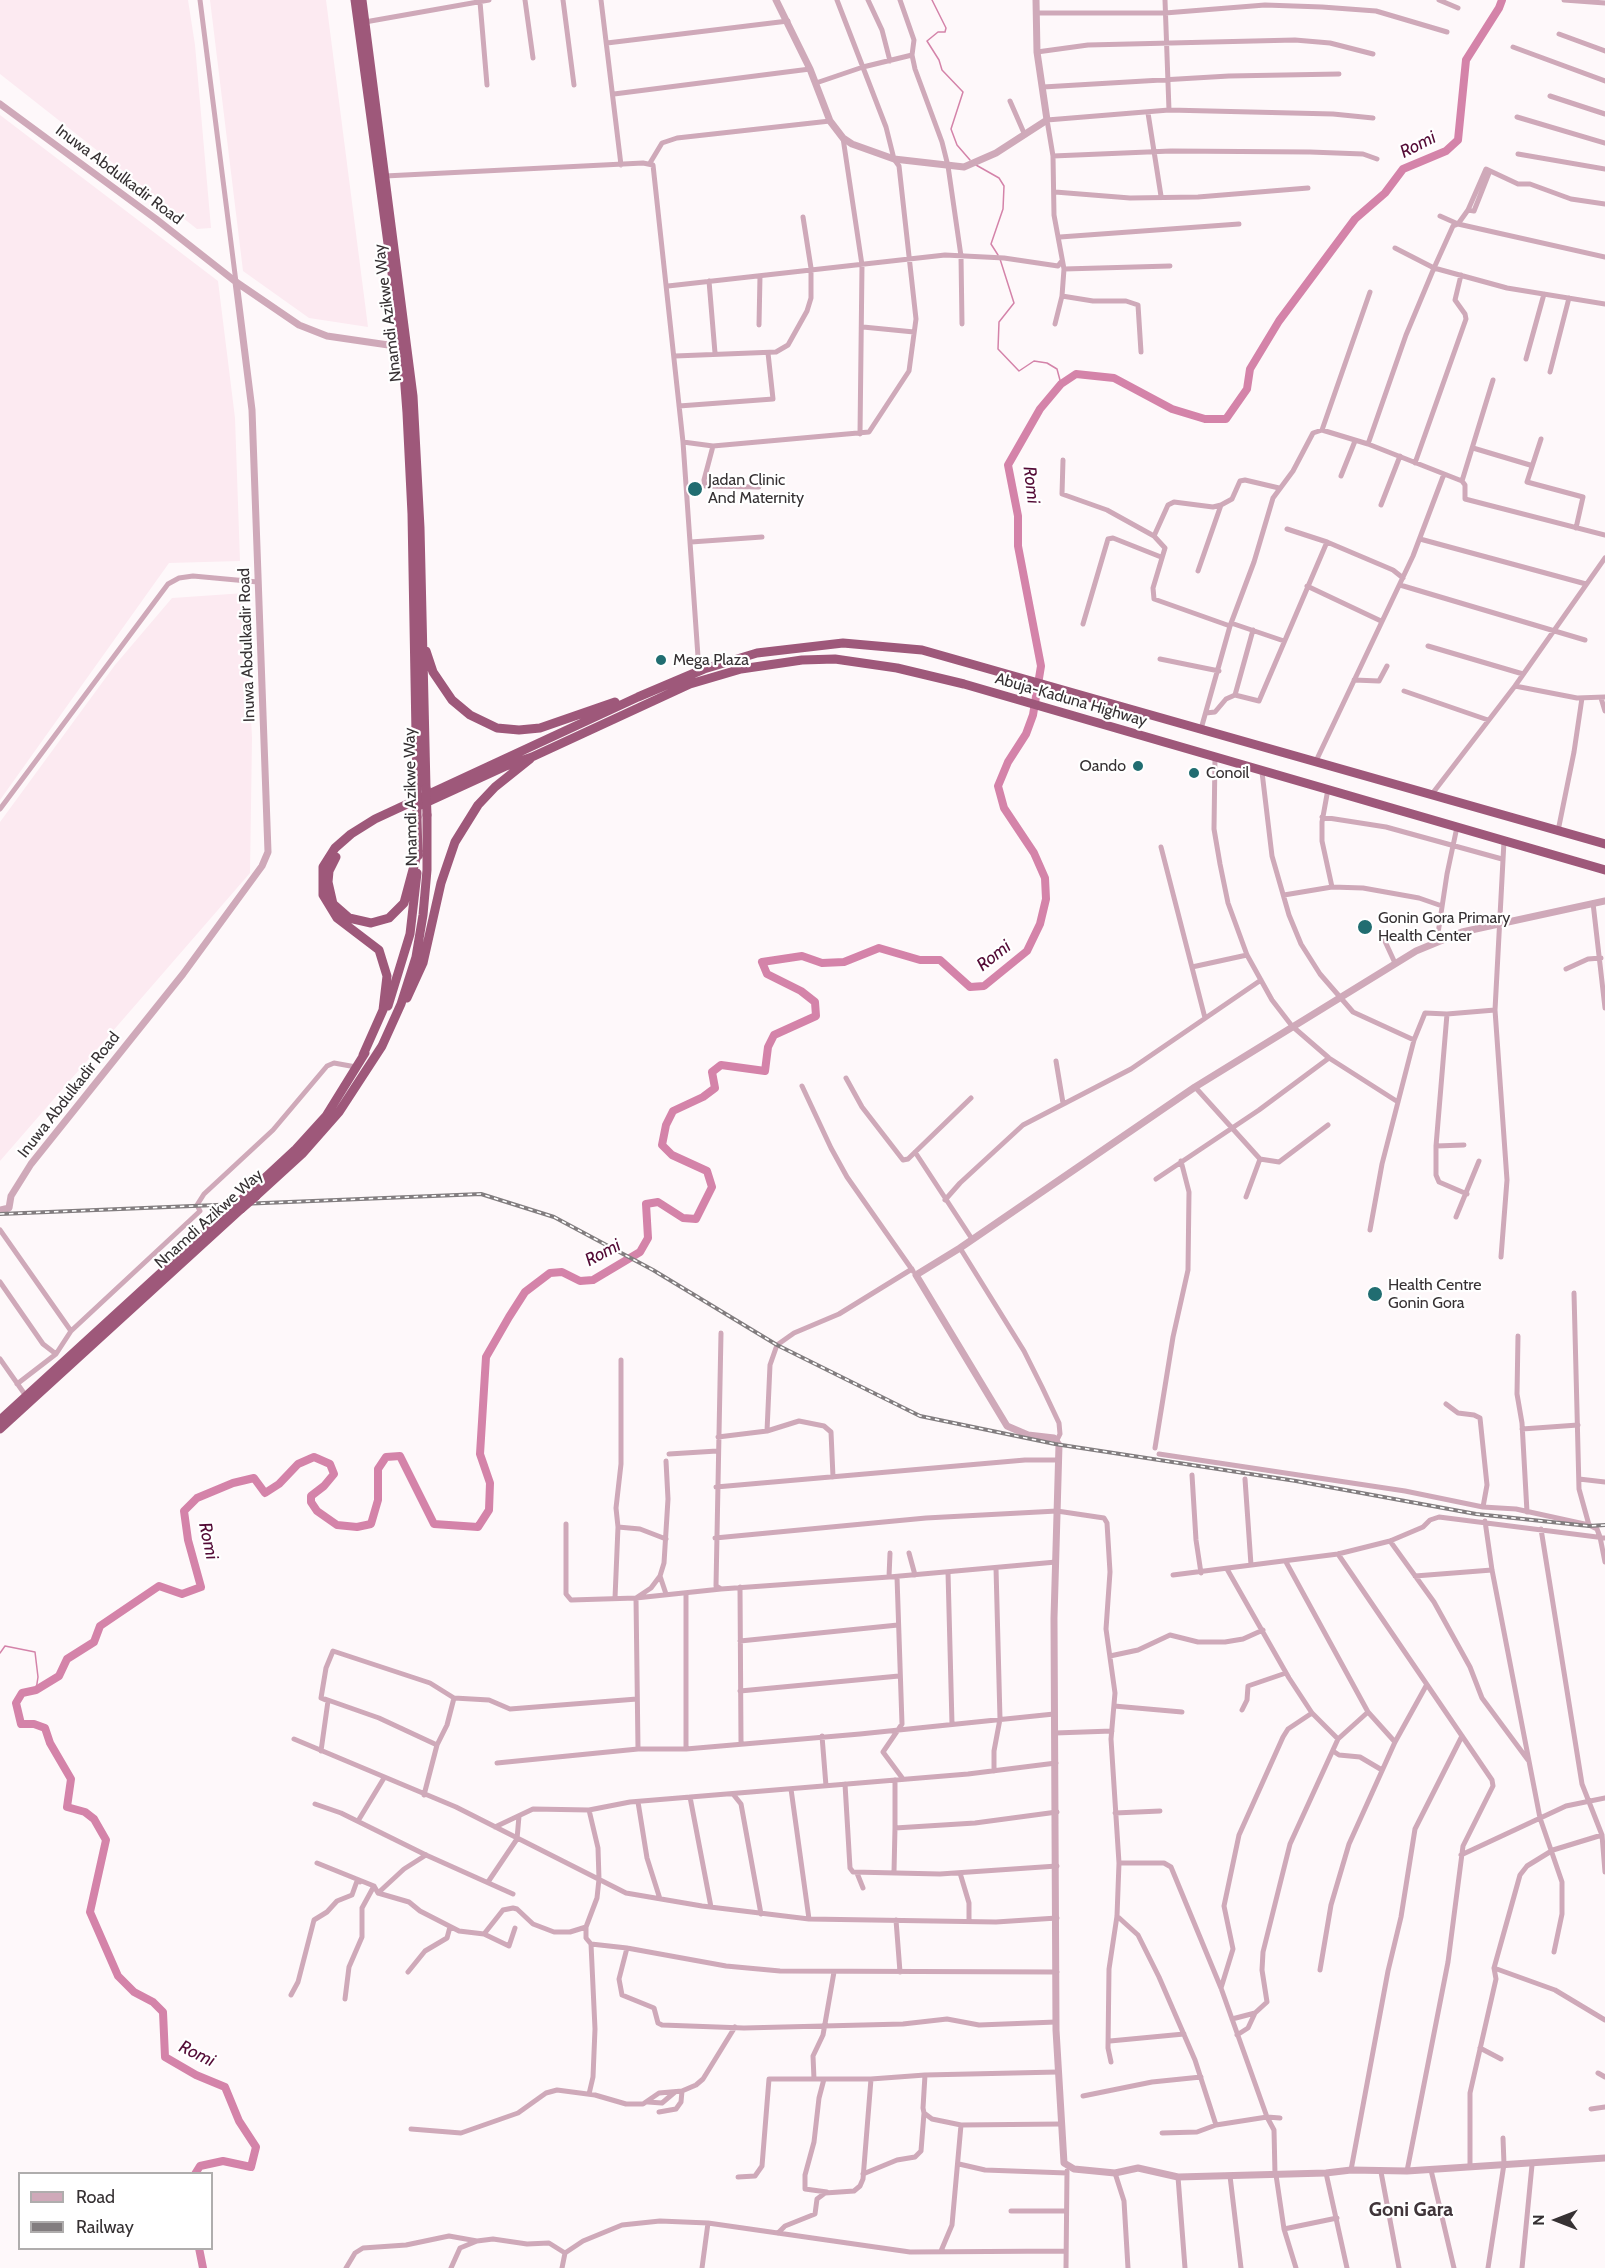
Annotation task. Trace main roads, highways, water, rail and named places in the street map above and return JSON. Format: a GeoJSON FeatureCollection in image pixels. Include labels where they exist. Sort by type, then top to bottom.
{"type":"FeatureCollection","features":[{"type":"Feature","properties":{"kind":"highway","name":"Nnamdi Azikwe Way"},"geometry":{"type":"LineString","coordinates":[[0,1430],[26,1396],[224,1215],[256,1196],[320,1135],[339,1112],[382,1046],[400,1004],[420,937],[427,870],[422,816],[405,347],[355,0]]}},
{"type":"Feature","properties":{"kind":"highway","name":"Nnamdi Azikwe Way"},"geometry":{"type":"LineString","coordinates":[[362,0],[417,456],[422,635],[421,789]]}},
{"type":"Feature","properties":{"kind":"highway"},"geometry":{"type":"LineString","coordinates":[[422,635],[433,672],[448,695],[470,715],[497,728],[519,730],[540,728],[638,697]]}},
{"type":"Feature","properties":{"kind":"highway","name":"Abuja-Kaduna Highway"},"geometry":{"type":"LineString","coordinates":[[638,697],[699,671],[757,653],[843,643],[922,650],[1605,844]]}},
{"type":"Feature","properties":{"kind":"highway","name":"Abuja-Kaduna Highway"},"geometry":{"type":"LineString","coordinates":[[532,758],[690,684],[741,669],[802,660],[835,659],[897,668],[1050,709],[1605,870]]}},
{"type":"Feature","properties":{"kind":"highway"},"geometry":{"type":"LineString","coordinates":[[363,1056],[377,1027],[386,998],[386,967],[373,944],[337,918],[323,895],[323,867],[335,848],[351,834],[375,819],[638,697]]}},
{"type":"Feature","properties":{"kind":"highway"},"geometry":{"type":"LineString","coordinates":[[418,850],[404,903],[389,918],[379,922],[360,922],[349,918],[333,904],[329,893],[329,871],[333,861],[352,841],[371,828],[506,766],[532,758]]}},
{"type":"Feature","properties":{"kind":"highway"},"geometry":{"type":"LineString","coordinates":[[382,1046],[423,963],[441,883],[455,842],[490,793],[532,758]]}},
{"type":"Feature","properties":{"kind":"highway","name":"Nnamdi Azikwe Way"},"geometry":{"type":"LineString","coordinates":[[0,1420],[19,1407],[240,1205],[326,1116],[381,1023],[406,954],[415,909],[422,816]]}},
{"type":"Feature","properties":{"kind":"waterway"},"geometry":{"type":"LineString","coordinates":[[932,0],[946,28],[945,32],[938,32],[927,41],[939,60],[942,70],[963,92],[951,129],[957,145],[970,160]]}},
{"type":"Feature","properties":{"kind":"waterway","name":"Romi"},"geometry":{"type":"LineString","coordinates":[[196,2172],[200,2166],[223,2161],[251,2167],[256,2147],[239,2121],[225,2087],[196,2075],[165,2057],[163,2012],[153,2002],[134,1992],[118,1976],[90,1912],[106,1840],[94,1819],[85,1812],[67,1807],[71,1779],[50,1743],[45,1728],[34,1724],[21,1724],[16,1703],[22,1693],[36,1690],[59,1676],[67,1659],[94,1642],[100,1626],[159,1586],[182,1594],[201,1587],[188,1540],[184,1511],[197,1498],[233,1483],[254,1478],[265,1493],[279,1484],[298,1464],[314,1457],[330,1464],[334,1474],[311,1496],[311,1502],[317,1511],[337,1525],[357,1527],[371,1524],[378,1500],[378,1469],[386,1457],[400,1456],[434,1524],[478,1527],[489,1510],[490,1483],[480,1454],[486,1357],[525,1292],[550,1273],[562,1272],[580,1281],[593,1280],[640,1252],[648,1238],[646,1204],[658,1202],[683,1218],[696,1219],[712,1187],[707,1171],[672,1155],[662,1145],[666,1125],[673,1111],[703,1097],[715,1088],[712,1072],[721,1065],[765,1071],[768,1047],[774,1035],[816,1016],[815,1002],[801,991],[767,974],[762,962],[802,956],[822,963],[844,962],[879,948],[920,960],[940,960],[970,987],[984,986],[1027,951],[1040,924],[1046,899],[1045,878],[1034,853],[1004,808],[998,786],[1008,762],[1026,734],[1033,715],[1041,666],[1018,546],[1018,516],[1008,465],[1040,409],[1061,384],[1076,374],[1114,378],[1172,409],[1205,419],[1226,419],[1247,389],[1250,369],[1279,321],[1355,219],[1385,193],[1403,169],[1446,151],[1458,140],[1466,60],[1502,0]]}},
{"type":"Feature","properties":{"kind":"waterway"},"geometry":{"type":"LineString","coordinates":[[976,165],[999,178],[1004,186],[1003,209],[991,244],[998,255]]}},
{"type":"Feature","properties":{"kind":"waterway"},"geometry":{"type":"LineString","coordinates":[[1000,259],[1014,303],[999,322],[998,349],[1019,371],[1034,361],[1047,363],[1057,369],[1061,384]]}},
{"type":"Feature","properties":{"kind":"waterway"},"geometry":{"type":"LineString","coordinates":[[0,1653],[5,1646],[35,1652],[38,1677],[36,1690]]}},
{"type":"Feature","properties":{"kind":"waterway","name":"Romi"},"geometry":{"type":"LineString","coordinates":[[199,2250],[203,2268]]}},
{"type":"Feature","properties":{"kind":"railway"},"geometry":{"type":"LineString","coordinates":[[0,1214],[481,1194],[554,1217],[653,1270],[777,1345],[920,1416],[1055,1444],[1296,1481],[1476,1514],[1589,1526],[1605,1525]]}},
{"type":"Feature","properties":{"kind":"place","name":"Jadan Clinic And Maternity"},"geometry":{"type":"Point","coordinates":[695,489]}},
{"type":"Feature","properties":{"kind":"place","name":"Mega Plaza"},"geometry":{"type":"Point","coordinates":[661,660]}},
{"type":"Feature","properties":{"kind":"place","name":"Oando"},"geometry":{"type":"Point","coordinates":[1138,766]}},
{"type":"Feature","properties":{"kind":"place","name":"Conoil"},"geometry":{"type":"Point","coordinates":[1194,773]}},
{"type":"Feature","properties":{"kind":"place","name":"Gonin Gora Primary Health Center"},"geometry":{"type":"Point","coordinates":[1365,927]}},
{"type":"Feature","properties":{"kind":"place","name":"Health Centre Gonin Gora"},"geometry":{"type":"Point","coordinates":[1375,1294]}},
{"type":"Feature","properties":{"kind":"district","name":"Goni Gara"},"geometry":{"type":"Point","coordinates":[1411,2210]}}]}
